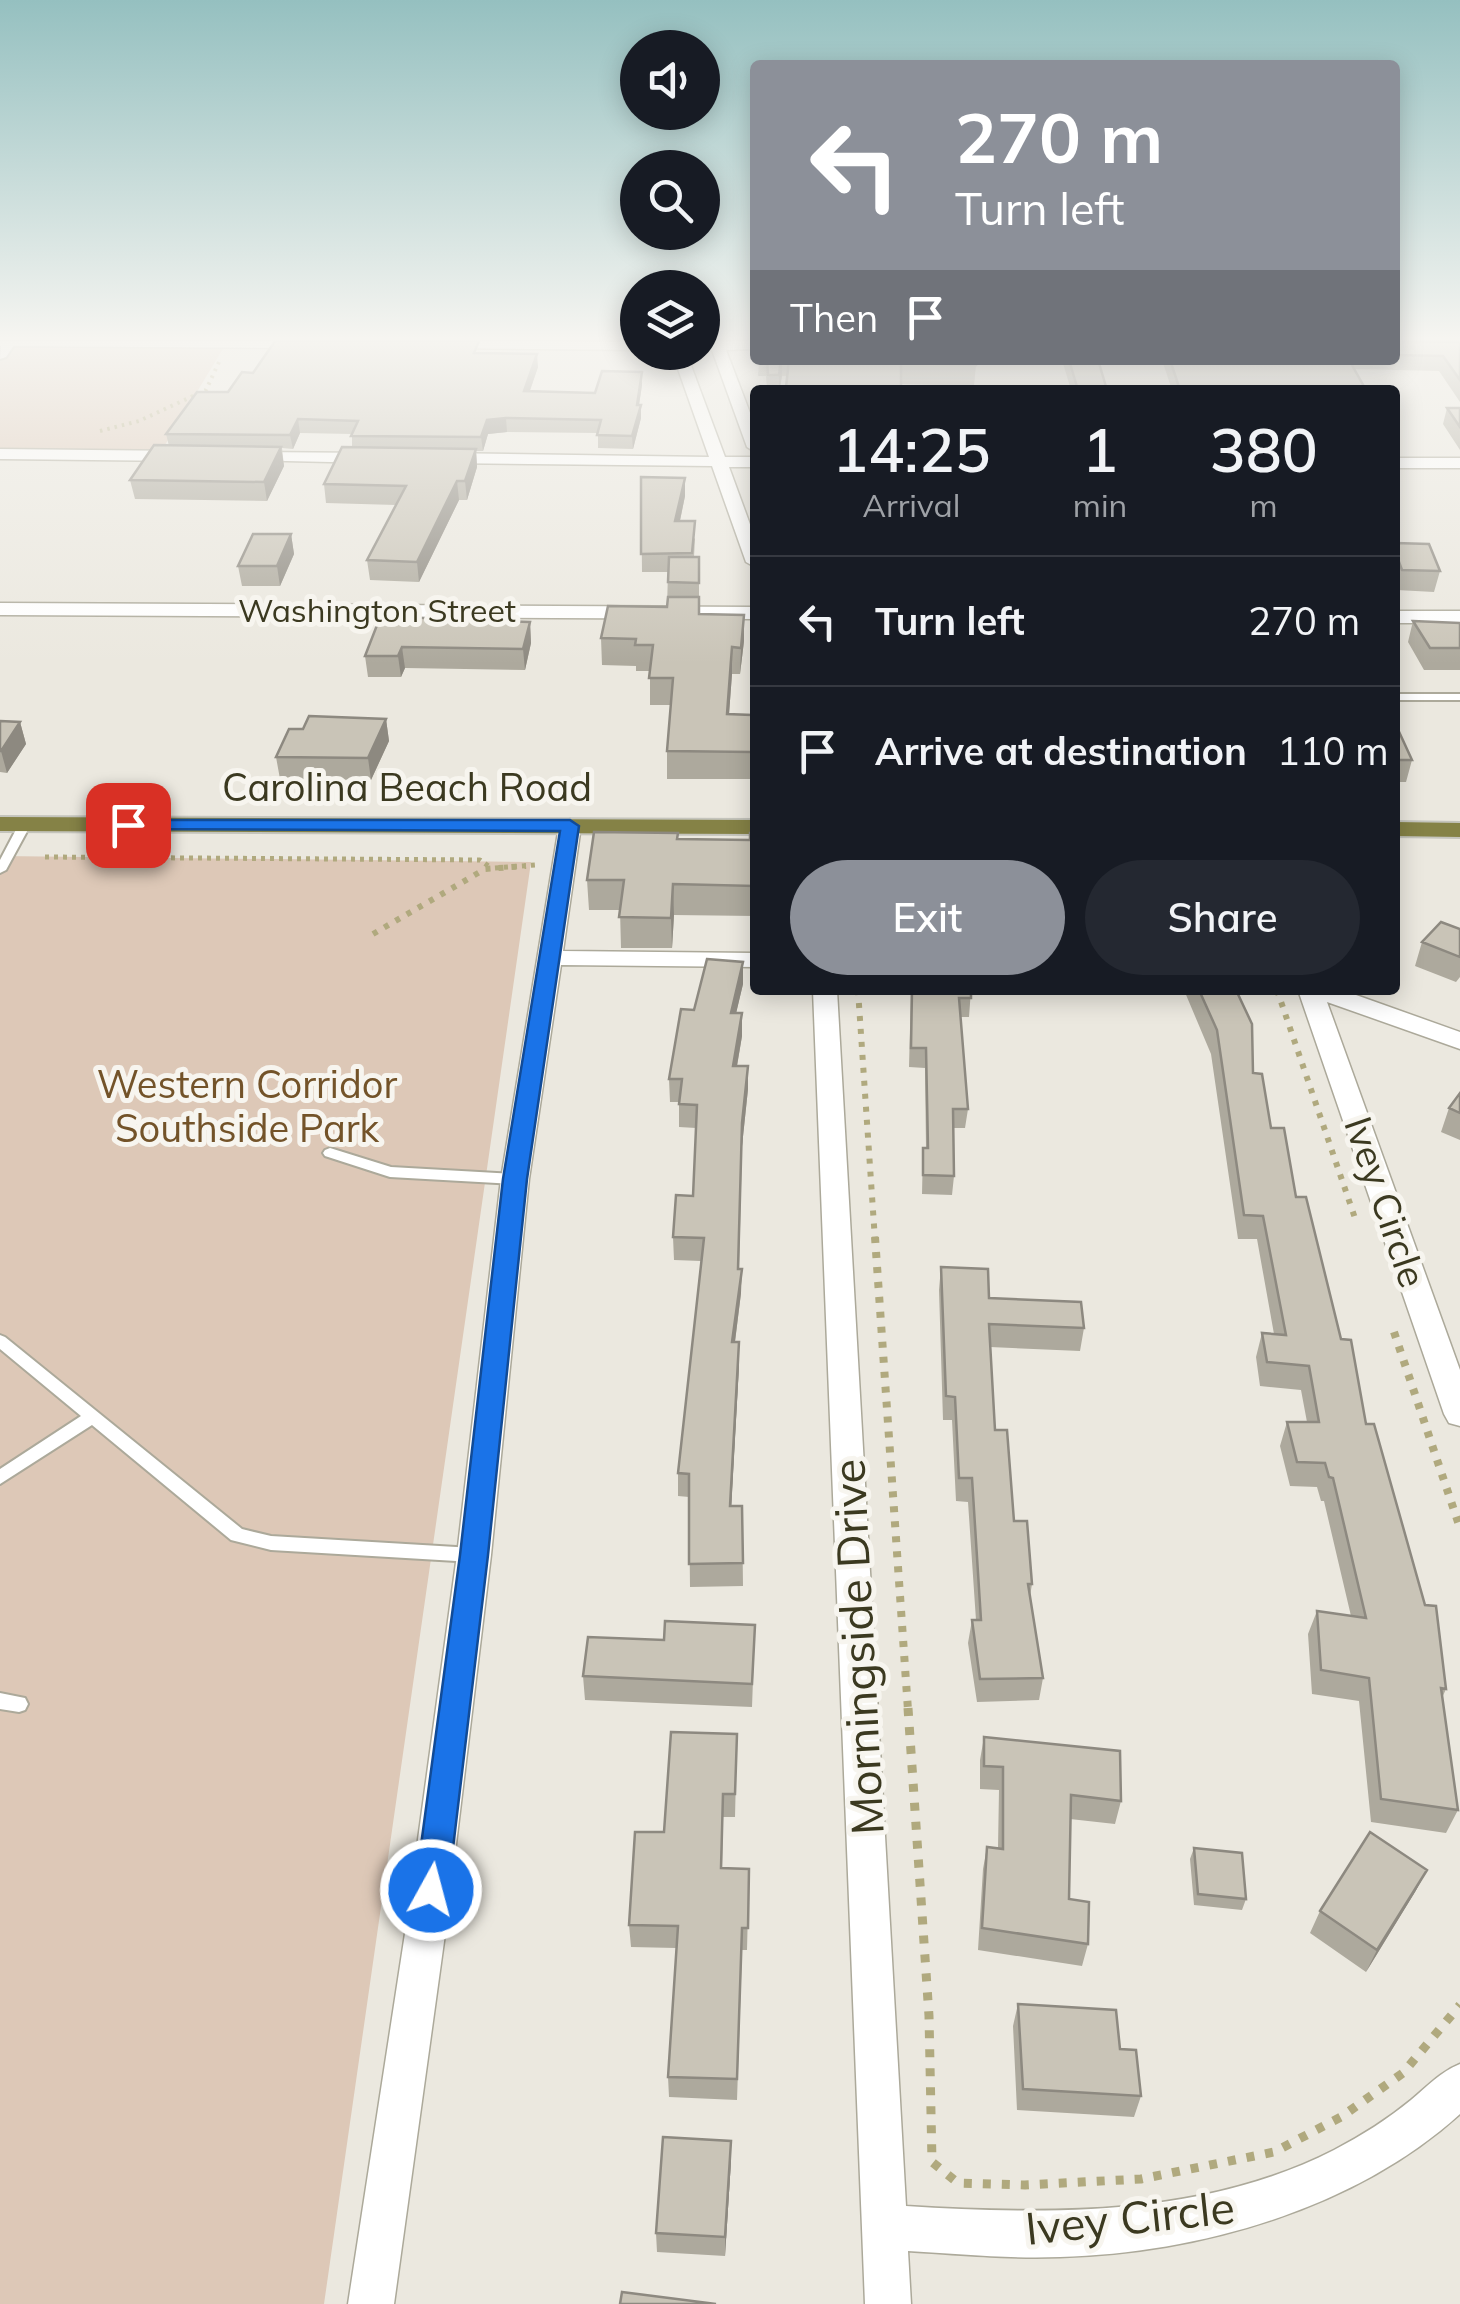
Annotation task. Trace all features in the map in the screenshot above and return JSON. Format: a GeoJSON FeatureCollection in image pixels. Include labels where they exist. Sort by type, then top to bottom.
{"type":"FeatureCollection","features":[{"type":"Feature","properties":{"kind":"highway","name":"Carolina Beach Road"},"geometry":{"type":"LineString","coordinates":[[12,824],[750,826]]}},
{"type":"Feature","properties":{"kind":"highway"},"geometry":{"type":"LineString","coordinates":[[1400,829],[1460,830]]}},
{"type":"Feature","properties":{"kind":"street"},"geometry":{"type":"LineString","coordinates":[[712,449],[750,549]]}},
{"type":"Feature","properties":{"kind":"street"},"geometry":{"type":"LineString","coordinates":[[0,454],[194,456]]}},
{"type":"Feature","properties":{"kind":"street"},"geometry":{"type":"LineString","coordinates":[[233,456],[389,458]]}},
{"type":"Feature","properties":{"kind":"street"},"geometry":{"type":"LineString","coordinates":[[428,458],[750,462]]}},
{"type":"Feature","properties":{"kind":"street"},"geometry":{"type":"LineString","coordinates":[[1400,463],[1460,463]]}},
{"type":"Feature","properties":{"kind":"street","name":"Washington Street"},"geometry":{"type":"LineString","coordinates":[[0,610],[750,613]]}},
{"type":"Feature","properties":{"kind":"street"},"geometry":{"type":"LineString","coordinates":[[1400,617],[1460,617]]}},
{"type":"Feature","properties":{"kind":"street"},"geometry":{"type":"LineString","coordinates":[[371,2304],[474,1555],[515,1179],[570,826]]}},
{"type":"Feature","properties":{"kind":"street"},"geometry":{"type":"LineString","coordinates":[[547,958],[750,960]]}},
{"type":"Feature","properties":{"kind":"street","name":"Morningside Drive"},"geometry":{"type":"LineString","coordinates":[[825,995],[888,2304]]}},
{"type":"Feature","properties":{"kind":"street","name":"Ivey Circle"},"geometry":{"type":"LineString","coordinates":[[1312,995],[1460,1414]]}},
{"type":"Feature","properties":{"kind":"street"},"geometry":{"type":"LineString","coordinates":[[1332,995],[1460,1041]]}},
{"type":"Feature","properties":{"kind":"street","name":"Ivey Circle"},"geometry":{"type":"LineString","coordinates":[[885,2227],[1056,2235],[1214,2215],[1264,2202],[1354,2166],[1430,2115],[1460,2085]]}},
{"type":"Feature","properties":{"kind":"lane"},"geometry":{"type":"LineString","coordinates":[[1400,698],[1460,697]]}},
{"type":"Feature","properties":{"kind":"lane"},"geometry":{"type":"LineString","coordinates":[[0,870],[12,824]]}},
{"type":"Feature","properties":{"kind":"lane"},"geometry":{"type":"LineString","coordinates":[[330,1153],[390,1172],[515,1179]]}},
{"type":"Feature","properties":{"kind":"lane"},"geometry":{"type":"LineString","coordinates":[[0,1341],[237,1535],[272,1543],[474,1555]]}},
{"type":"Feature","properties":{"kind":"lane"},"geometry":{"type":"LineString","coordinates":[[0,1477],[92,1417]]}},
{"type":"Feature","properties":{"kind":"path"},"geometry":{"type":"LineString","coordinates":[[45,857],[480,860],[490,867]]}},
{"type":"Feature","properties":{"kind":"path"},"geometry":{"type":"LineString","coordinates":[[373,934],[490,867],[535,864]]}},
{"type":"Feature","properties":{"kind":"path"},"geometry":{"type":"LineString","coordinates":[[858,995],[929,2016],[932,2162],[958,2183],[1025,2186],[1141,2179],[1274,2152],[1341,2118],[1403,2072],[1460,2005]]}},
{"type":"Feature","properties":{"kind":"path"},"geometry":{"type":"LineString","coordinates":[[1279,995],[1300,1066],[1360,1231]]}},
{"type":"Feature","properties":{"kind":"path"},"geometry":{"type":"LineString","coordinates":[[1390,1321],[1460,1528]]}},
{"type":"Feature","properties":{"kind":"green space"},"geometry":{"type":"Polygon","coordinates":[[[0,449],[163,449],[162,450],[0,449]]]}},
{"type":"Feature","properties":{"kind":"green space","name":"Western Corridor Southside Park"},"geometry":{"type":"Polygon","coordinates":[[[0,856],[531,862],[324,2304],[0,2304],[0,856]]]}},
{"type":"Feature","properties":{"kind":"building"},"geometry":{"type":"Polygon","coordinates":[[[152,449],[280,449],[264,482],[130,480],[152,449]]]}},
{"type":"Feature","properties":{"kind":"building"},"geometry":{"type":"Polygon","coordinates":[[[341,449],[476,449],[465,481],[457,481],[417,562],[367,560],[406,486],[324,484],[341,449]]]}},
{"type":"Feature","properties":{"kind":"building"},"geometry":{"type":"Polygon","coordinates":[[[641,477],[685,478],[675,521],[695,521],[692,553],[641,554],[641,477]]]}},
{"type":"Feature","properties":{"kind":"building"},"geometry":{"type":"Polygon","coordinates":[[[253,534],[291,534],[277,566],[238,566],[253,534]]]}},
{"type":"Feature","properties":{"kind":"building"},"geometry":{"type":"Polygon","coordinates":[[[1400,543],[1429,544],[1440,571],[1402,570],[1400,543]]]}},
{"type":"Feature","properties":{"kind":"building"},"geometry":{"type":"Polygon","coordinates":[[[669,557],[699,557],[699,583],[668,582],[669,557]]]}},
{"type":"Feature","properties":{"kind":"building"},"geometry":{"type":"Polygon","coordinates":[[[668,597],[699,597],[699,614],[744,615],[741,648],[732,647],[727,714],[750,715],[750,752],[667,751],[673,678],[649,678],[653,645],[635,645],[636,639],[601,638],[608,606],[667,607],[668,597]]]}},
{"type":"Feature","properties":{"kind":"building"},"geometry":{"type":"Polygon","coordinates":[[[399,617],[530,622],[523,649],[402,647],[398,656],[365,656],[379,620],[398,621],[399,617]]]}},
{"type":"Feature","properties":{"kind":"building"},"geometry":{"type":"Polygon","coordinates":[[[1413,621],[1460,623],[1460,648],[1430,648],[1413,621]]]}},
{"type":"Feature","properties":{"kind":"building"},"geometry":{"type":"Polygon","coordinates":[[[309,716],[386,719],[368,758],[276,757],[289,729],[303,729],[309,716]]]}},
{"type":"Feature","properties":{"kind":"building"},"geometry":{"type":"Polygon","coordinates":[[[0,721],[20,722],[1,751],[0,751],[0,721]]]}},
{"type":"Feature","properties":{"kind":"building"},"geometry":{"type":"Polygon","coordinates":[[[1400,734],[1412,760],[1400,760],[1400,734]]]}},
{"type":"Feature","properties":{"kind":"building"},"geometry":{"type":"Polygon","coordinates":[[[594,832],[678,833],[677,839],[750,840],[750,886],[673,884],[671,918],[619,917],[624,880],[587,880],[594,832]]]}},
{"type":"Feature","properties":{"kind":"building"},"geometry":{"type":"Polygon","coordinates":[[[1441,922],[1460,929],[1460,957],[1422,942],[1441,922]]]}},
{"type":"Feature","properties":{"kind":"building"},"geometry":{"type":"Polygon","coordinates":[[[707,959],[743,962],[731,1013],[742,1013],[733,1066],[748,1066],[742,1123],[738,1269],[742,1269],[732,1342],[739,1342],[730,1506],[742,1506],[743,1563],[689,1564],[689,1474],[678,1473],[704,1238],[673,1237],[676,1195],[693,1196],[697,1105],[679,1104],[682,1079],[669,1079],[681,1009],[694,1010],[707,959]]]}},
{"type":"Feature","properties":{"kind":"building"},"geometry":{"type":"Polygon","coordinates":[[[912,995],[971,995],[959,998],[968,1109],[953,1109],[954,1176],[923,1175],[923,1148],[928,1148],[926,1048],[911,1048],[912,995]]]}},
{"type":"Feature","properties":{"kind":"building"},"geometry":{"type":"Polygon","coordinates":[[[1201,995],[1238,995],[1252,1024],[1253,1073],[1262,1074],[1271,1128],[1284,1128],[1296,1197],[1306,1197],[1341,1339],[1351,1340],[1366,1424],[1374,1424],[1425,1605],[1436,1606],[1446,1689],[1441,1688],[1458,1810],[1381,1799],[1369,1678],[1321,1670],[1317,1611],[1366,1618],[1333,1478],[1329,1477],[1325,1463],[1297,1462],[1287,1422],[1319,1422],[1309,1366],[1267,1362],[1262,1333],[1286,1335],[1263,1216],[1244,1215],[1217,1030],[1201,995]]]}},
{"type":"Feature","properties":{"kind":"building"},"geometry":{"type":"Polygon","coordinates":[[[1460,1093],[1460,1113],[1449,1108],[1460,1093]]]}},
{"type":"Feature","properties":{"kind":"building"},"geometry":{"type":"Polygon","coordinates":[[[941,1267],[988,1269],[989,1298],[1081,1302],[1084,1328],[989,1324],[995,1430],[1007,1430],[1014,1521],[1027,1521],[1032,1584],[1028,1584],[1043,1678],[980,1679],[972,1620],[981,1620],[972,1478],[959,1478],[955,1397],[946,1396],[941,1267]]]}},
{"type":"Feature","properties":{"kind":"building"},"geometry":{"type":"Polygon","coordinates":[[[665,1621],[755,1625],[752,1684],[583,1676],[588,1637],[664,1640],[665,1621]]]}},
{"type":"Feature","properties":{"kind":"building"},"geometry":{"type":"Polygon","coordinates":[[[671,1732],[737,1734],[735,1794],[723,1794],[721,1868],[749,1869],[748,1928],[742,1928],[737,2079],[668,2077],[678,1926],[629,1925],[635,1832],[664,1832],[671,1732]]]}},
{"type":"Feature","properties":{"kind":"building"},"geometry":{"type":"Polygon","coordinates":[[[984,1737],[1120,1751],[1121,1801],[1071,1795],[1069,1899],[1089,1902],[1088,1944],[982,1928],[987,1847],[1003,1849],[1003,1767],[984,1766],[984,1737]]]}},
{"type":"Feature","properties":{"kind":"building"},"geometry":{"type":"Polygon","coordinates":[[[1370,1832],[1427,1870],[1377,1950],[1320,1911],[1370,1832]]]}},
{"type":"Feature","properties":{"kind":"building"},"geometry":{"type":"Polygon","coordinates":[[[1194,1848],[1242,1853],[1246,1899],[1198,1894],[1194,1848]]]}},
{"type":"Feature","properties":{"kind":"building"},"geometry":{"type":"Polygon","coordinates":[[[1018,2004],[1116,2010],[1120,2049],[1136,2050],[1141,2096],[1023,2089],[1018,2004]]]}},
{"type":"Feature","properties":{"kind":"building"},"geometry":{"type":"Polygon","coordinates":[[[663,2137],[731,2141],[725,2237],[656,2233],[663,2137]]]}},
{"type":"Feature","properties":{"kind":"building"},"geometry":{"type":"Polygon","coordinates":[[[622,2292],[716,2304],[620,2304],[622,2292]]]}},
{"type":"Feature","properties":{"kind":"route"},"geometry":{"type":"LineString","coordinates":[[128,825],[570,826],[515,1179],[474,1555],[431,1890]]}}]}
